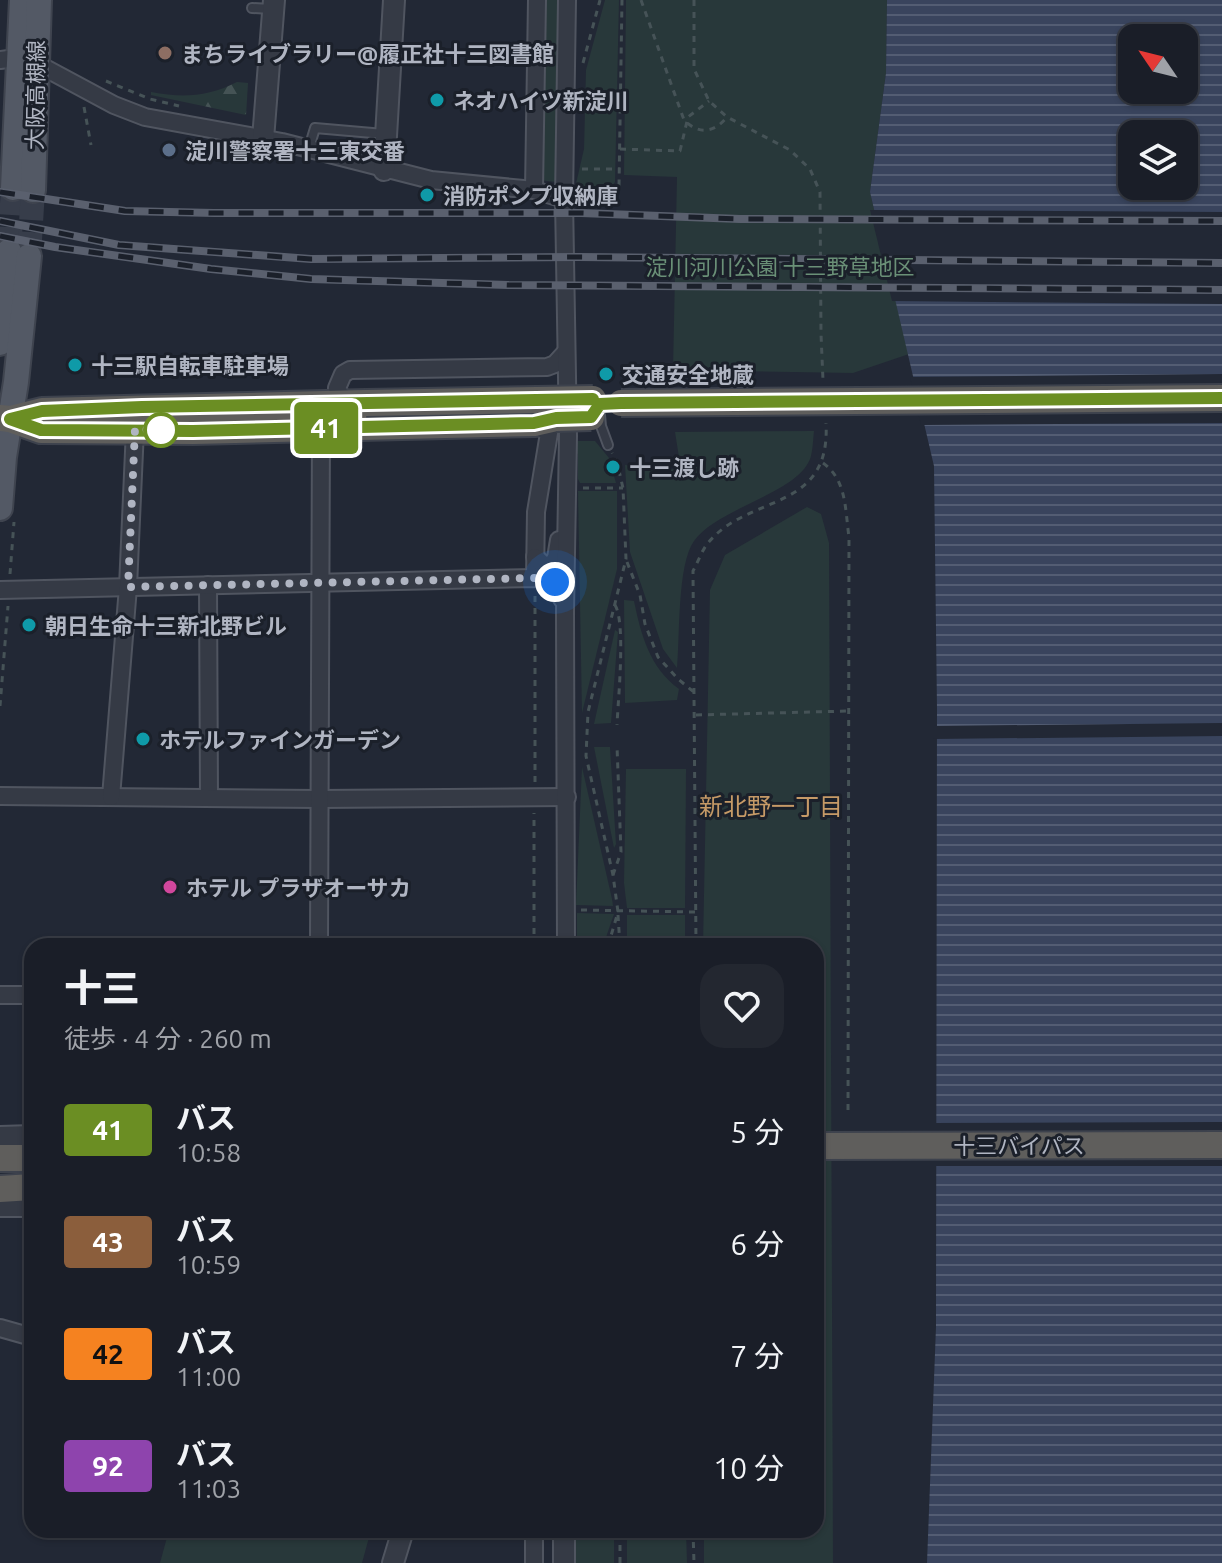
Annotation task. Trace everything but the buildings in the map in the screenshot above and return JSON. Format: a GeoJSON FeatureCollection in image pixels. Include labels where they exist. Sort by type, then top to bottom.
{"type":"FeatureCollection","features":[{"type":"Feature","properties":{"kind":"highway"},"geometry":{"type":"LineString","coordinates":[[5,418],[42,411],[359,403],[601,406],[1222,398]]}},
{"type":"Feature","properties":{"kind":"highway"},"geometry":{"type":"LineString","coordinates":[[5,418],[41,430],[193,431],[545,421],[601,406]]}},
{"type":"Feature","properties":{"kind":"highway","name":"十三バイパス"},"geometry":{"type":"LineString","coordinates":[[824,1146],[1222,1145]]}},
{"type":"Feature","properties":{"kind":"highway"},"geometry":{"type":"LineString","coordinates":[[0,1158],[24,1158]]}},
{"type":"Feature","properties":{"kind":"highway"},"geometry":{"type":"LineString","coordinates":[[0,1171],[24,1170]]}},
{"type":"Feature","properties":{"kind":"highway"},"geometry":{"type":"LineString","coordinates":[[0,1189],[24,1188]]}},
{"type":"Feature","properties":{"kind":"main road","name":"大阪高槻線"},"geometry":{"type":"LineString","coordinates":[[22,0],[19,61],[23,189]]}},
{"type":"Feature","properties":{"kind":"main road","name":"大阪高槻線"},"geometry":{"type":"LineString","coordinates":[[19,61],[39,0]]}},
{"type":"Feature","properties":{"kind":"main road"},"geometry":{"type":"LineString","coordinates":[[0,343],[19,253],[16,382],[5,418],[0,508]]}},
{"type":"Feature","properties":{"kind":"street"},"geometry":{"type":"LineString","coordinates":[[384,170],[394,0]]}},
{"type":"Feature","properties":{"kind":"street"},"geometry":{"type":"LineString","coordinates":[[534,190],[537,0]]}},
{"type":"Feature","properties":{"kind":"street"},"geometry":{"type":"LineString","coordinates":[[566,938],[564,199],[567,0]]}},
{"type":"Feature","properties":{"kind":"street"},"geometry":{"type":"LineString","coordinates":[[263,139],[273,5]]}},
{"type":"Feature","properties":{"kind":"street"},"geometry":{"type":"LineString","coordinates":[[19,61],[145,117],[309,149],[431,180],[534,190],[564,199]]}},
{"type":"Feature","properties":{"kind":"street"},"geometry":{"type":"LineString","coordinates":[[359,403],[340,395],[337,388],[343,374],[350,370],[547,367],[555,364],[565,353]]}},
{"type":"Feature","properties":{"kind":"street"},"geometry":{"type":"LineString","coordinates":[[535,578],[536,512],[549,433],[545,421]]}},
{"type":"Feature","properties":{"kind":"street"},"geometry":{"type":"LineString","coordinates":[[319,938],[321,428]]}},
{"type":"Feature","properties":{"kind":"street"},"geometry":{"type":"LineString","coordinates":[[111,797],[128,587],[135,429]]}},
{"type":"Feature","properties":{"kind":"street"},"geometry":{"type":"LineString","coordinates":[[535,557],[545,566],[552,564],[556,558],[567,487]]}},
{"type":"Feature","properties":{"kind":"street"},"geometry":{"type":"LineString","coordinates":[[0,590],[535,578],[555,582],[565,612]]}},
{"type":"Feature","properties":{"kind":"street"},"geometry":{"type":"LineString","coordinates":[[208,585],[209,798]]}},
{"type":"Feature","properties":{"kind":"street"},"geometry":{"type":"LineString","coordinates":[[0,796],[320,799],[567,797]]}},
{"type":"Feature","properties":{"kind":"street"},"geometry":{"type":"LineString","coordinates":[[0,995],[24,995]]}},
{"type":"Feature","properties":{"kind":"street"},"geometry":{"type":"LineString","coordinates":[[0,1137],[24,1136]]}},
{"type":"Feature","properties":{"kind":"street"},"geometry":{"type":"LineString","coordinates":[[0,1208],[24,1208]]}},
{"type":"Feature","properties":{"kind":"street"},"geometry":{"type":"LineString","coordinates":[[0,1328],[24,1335]]}},
{"type":"Feature","properties":{"kind":"street"},"geometry":{"type":"LineString","coordinates":[[393,1563],[401,1538]]}},
{"type":"Feature","properties":{"kind":"street"},"geometry":{"type":"LineString","coordinates":[[534,1538],[534,1563]]}},
{"type":"Feature","properties":{"kind":"street"},"geometry":{"type":"LineString","coordinates":[[564,1538],[564,1563]]}},
{"type":"Feature","properties":{"kind":"lane"},"geometry":{"type":"LineString","coordinates":[[252,8],[273,5]]}},
{"type":"Feature","properties":{"kind":"lane"},"geometry":{"type":"LineString","coordinates":[[309,149],[315,128],[386,134]]}},
{"type":"Feature","properties":{"kind":"lane"},"geometry":{"type":"LineString","coordinates":[[601,406],[601,426],[608,445]]}},
{"type":"Feature","properties":{"kind":"path"},"geometry":{"type":"LineString","coordinates":[[582,69],[600,0]]}},
{"type":"Feature","properties":{"kind":"path"},"geometry":{"type":"LineString","coordinates":[[612,195],[619,186],[620,169],[622,0]]}},
{"type":"Feature","properties":{"kind":"path"},"geometry":{"type":"LineString","coordinates":[[641,0],[678,107],[687,124],[701,131],[709,131],[727,117]]}},
{"type":"Feature","properties":{"kind":"path"},"geometry":{"type":"LineString","coordinates":[[694,0],[694,69],[709,101],[727,117],[790,150],[810,169],[820,192],[824,393]]}},
{"type":"Feature","properties":{"kind":"path"},"geometry":{"type":"LineString","coordinates":[[102,79],[150,99],[192,109]]}},
{"type":"Feature","properties":{"kind":"path"},"geometry":{"type":"LineString","coordinates":[[620,149],[680,151],[688,117],[709,101]]}},
{"type":"Feature","properties":{"kind":"path"},"geometry":{"type":"LineString","coordinates":[[84,107],[91,145]]}},
{"type":"Feature","properties":{"kind":"path"},"geometry":{"type":"LineString","coordinates":[[578,170],[620,169]]}},
{"type":"Feature","properties":{"kind":"path"},"geometry":{"type":"LineString","coordinates":[[696,938],[693,571],[707,543],[731,524],[798,492],[823,463],[826,422]]}},
{"type":"Feature","properties":{"kind":"path"},"geometry":{"type":"LineString","coordinates":[[608,445],[617,462],[623,488],[626,559],[588,712],[586,756],[613,875],[620,938]]}},
{"type":"Feature","properties":{"kind":"path"},"geometry":{"type":"LineString","coordinates":[[823,463],[834,471],[842,488],[849,537],[848,1115]]}},
{"type":"Feature","properties":{"kind":"path"},"geometry":{"type":"LineString","coordinates":[[567,487],[623,488]]}},
{"type":"Feature","properties":{"kind":"path"},"geometry":{"type":"LineString","coordinates":[[626,559],[658,657],[695,693]]}},
{"type":"Feature","properties":{"kind":"path"},"geometry":{"type":"LineString","coordinates":[[534,938],[535,578]]}},
{"type":"Feature","properties":{"kind":"path"},"geometry":{"type":"LineString","coordinates":[[614,604],[619,610],[620,627],[617,725]]}},
{"type":"Feature","properties":{"kind":"path"},"geometry":{"type":"LineString","coordinates":[[695,715],[849,711]]}},
{"type":"Feature","properties":{"kind":"path"},"geometry":{"type":"LineString","coordinates":[[613,875],[621,852],[617,746]]}},
{"type":"Feature","properties":{"kind":"path"},"geometry":{"type":"LineString","coordinates":[[566,909],[696,912]]}},
{"type":"Feature","properties":{"kind":"path"},"geometry":{"type":"LineString","coordinates":[[610,938],[618,912]]}},
{"type":"Feature","properties":{"kind":"path"},"geometry":{"type":"LineString","coordinates":[[620,1538],[620,1563]]}},
{"type":"Feature","properties":{"kind":"path"},"geometry":{"type":"LineString","coordinates":[[693,1538],[694,1563]]}},
{"type":"Feature","properties":{"kind":"green space"},"geometry":{"type":"Polygon","coordinates":[[[542,0],[558,0],[556,182],[539,180],[542,0]]]}},
{"type":"Feature","properties":{"kind":"green space"},"geometry":{"type":"Polygon","coordinates":[[[605,0],[619,0],[615,182],[609,190],[608,202],[577,200],[575,188],[584,149],[586,70],[605,0]]]}},
{"type":"Feature","properties":{"kind":"green space","name":"淀川河川公園 十三野草地区"},"geometry":{"type":"Polygon","coordinates":[[[626,0],[887,0],[886,73],[870,192],[909,354],[853,373],[673,370],[677,177],[624,175],[626,0]]]}},
{"type":"Feature","properties":{"kind":"green space"},"geometry":{"type":"Polygon","coordinates":[[[237,82],[248,83],[246,115],[151,95],[151,92],[173,95],[205,93],[237,82]]]}},
{"type":"Feature","properties":{"kind":"green space"},"geometry":{"type":"Polygon","coordinates":[[[814,431],[811,456],[804,469],[792,480],[721,519],[694,541],[682,584],[677,668],[663,649],[630,552],[625,465],[681,470],[675,432],[814,431]]]}},
{"type":"Feature","properties":{"kind":"green space"},"geometry":{"type":"Polygon","coordinates":[[[574,441],[595,441],[609,458],[616,483],[580,483],[574,441]]]}},
{"type":"Feature","properties":{"kind":"green space"},"geometry":{"type":"Polygon","coordinates":[[[578,491],[617,491],[617,569],[582,713],[578,491]]]}},
{"type":"Feature","properties":{"kind":"green space"},"geometry":{"type":"Polygon","coordinates":[[[807,507],[821,514],[829,543],[833,1563],[704,1563],[704,1538],[824,1538],[824,938],[703,938],[710,590],[725,555],[807,507]]]}},
{"type":"Feature","properties":{"kind":"green space"},"geometry":{"type":"Polygon","coordinates":[[[624,600],[634,601],[648,650],[661,671],[679,689],[677,700],[625,703],[624,600]]]}},
{"type":"Feature","properties":{"kind":"green space"},"geometry":{"type":"Polygon","coordinates":[[[615,630],[618,632],[611,723],[594,724],[615,630]]]}},
{"type":"Feature","properties":{"kind":"green space"},"geometry":{"type":"Polygon","coordinates":[[[594,747],[610,747],[614,848],[594,747]]]}},
{"type":"Feature","properties":{"kind":"green space"},"geometry":{"type":"Polygon","coordinates":[[[582,767],[612,899],[613,906],[576,905],[582,767]]]}},
{"type":"Feature","properties":{"kind":"green space"},"geometry":{"type":"Polygon","coordinates":[[[626,769],[686,769],[685,908],[627,908],[624,883],[626,769]]]}},
{"type":"Feature","properties":{"kind":"green space"},"geometry":{"type":"Polygon","coordinates":[[[577,913],[614,914],[606,938],[577,938],[577,913]]]}},
{"type":"Feature","properties":{"kind":"green space"},"geometry":{"type":"Polygon","coordinates":[[[627,915],[685,915],[685,938],[627,938],[627,915]]]}},
{"type":"Feature","properties":{"kind":"green space"},"geometry":{"type":"Polygon","coordinates":[[[167,1538],[369,1538],[362,1563],[160,1563],[167,1538]]]}},
{"type":"Feature","properties":{"kind":"green space"},"geometry":{"type":"Polygon","coordinates":[[[574,1538],[614,1538],[614,1563],[574,1563],[574,1538]]]}},
{"type":"Feature","properties":{"kind":"green space"},"geometry":{"type":"Polygon","coordinates":[[[627,1538],[686,1538],[687,1563],[627,1563],[627,1538]]]}},
{"type":"Feature","properties":{"kind":"water"},"geometry":{"type":"Polygon","coordinates":[[[887,0],[1222,0],[1222,1563],[927,1563],[936,1327],[937,708],[934,466],[870,192],[886,73],[887,0]]]}},
{"type":"Feature","properties":{"kind":"pier"},"geometry":{"type":"Polygon","coordinates":[[[870,210],[1222,212],[1222,304],[892,301],[870,210]]]}},
{"type":"Feature","properties":{"kind":"pier"},"geometry":{"type":"Polygon","coordinates":[[[1222,374],[1222,423],[921,425],[910,377],[1222,374]]]}},
{"type":"Feature","properties":{"kind":"pier"},"geometry":{"type":"Polygon","coordinates":[[[1222,723],[1222,736],[933,739],[933,726],[1222,723]]]}},
{"type":"Feature","properties":{"kind":"pier"},"geometry":{"type":"Polygon","coordinates":[[[1222,1122],[1222,1166],[932,1166],[932,1123],[1222,1122]]]}},
{"type":"Feature","properties":{"kind":"tunnel"},"geometry":{"type":"LineString","coordinates":[[9,251],[13,188]]}},
{"type":"Feature","properties":{"kind":"tunnel"},"geometry":{"type":"LineString","coordinates":[[29,256],[33,190]]}},
{"type":"Feature","properties":{"kind":"railway"},"geometry":{"type":"LineString","coordinates":[[0,192],[125,211],[1222,221]]}},
{"type":"Feature","properties":{"kind":"railway"},"geometry":{"type":"LineString","coordinates":[[0,221],[119,245],[311,259],[578,257],[1222,263]]}},
{"type":"Feature","properties":{"kind":"railway"},"geometry":{"type":"LineString","coordinates":[[0,236],[211,269],[311,279],[508,285],[1222,290]]}},
{"type":"Feature","properties":{"kind":"bus line","name":"41"},"geometry":{"type":"LineString","coordinates":[[593,399],[142,407],[42,411],[10,419],[41,430],[193,431],[534,423],[556,418],[591,417],[600,404],[621,403],[1222,398]]}},
{"type":"Feature","properties":{"kind":"place","name":"まちライブラリー@履正社十三図書館"},"geometry":{"type":"Point","coordinates":[165,53]}},
{"type":"Feature","properties":{"kind":"place","name":"ネオハイツ新淀川"},"geometry":{"type":"Point","coordinates":[437,100]}},
{"type":"Feature","properties":{"kind":"place","name":"淀川警察署十三東交番"},"geometry":{"type":"Point","coordinates":[169,150]}},
{"type":"Feature","properties":{"kind":"place","name":"消防ポンプ収納庫"},"geometry":{"type":"Point","coordinates":[427,195]}},
{"type":"Feature","properties":{"kind":"place","name":"十三駅自転車駐車場"},"geometry":{"type":"Point","coordinates":[75,365]}},
{"type":"Feature","properties":{"kind":"place","name":"交通安全地蔵"},"geometry":{"type":"Point","coordinates":[606,374]}},
{"type":"Feature","properties":{"kind":"place","name":"十三渡し跡"},"geometry":{"type":"Point","coordinates":[613,467]}},
{"type":"Feature","properties":{"kind":"place","name":"朝日生命十三新北野ビル"},"geometry":{"type":"Point","coordinates":[29,625]}},
{"type":"Feature","properties":{"kind":"place","name":"ホテルファインガーデン"},"geometry":{"type":"Point","coordinates":[143,739]}},
{"type":"Feature","properties":{"kind":"place","name":"ホテル プラザオーサカ"},"geometry":{"type":"Point","coordinates":[170,887]}},
{"type":"Feature","properties":{"kind":"district","name":"新北野一丁目"},"geometry":{"type":"Point","coordinates":[771,806]}},
{"type":"Feature","properties":{"kind":"route"},"geometry":{"type":"LineString","coordinates":[[161,430],[135,429],[128,587],[535,578],[555,582]]}}]}
